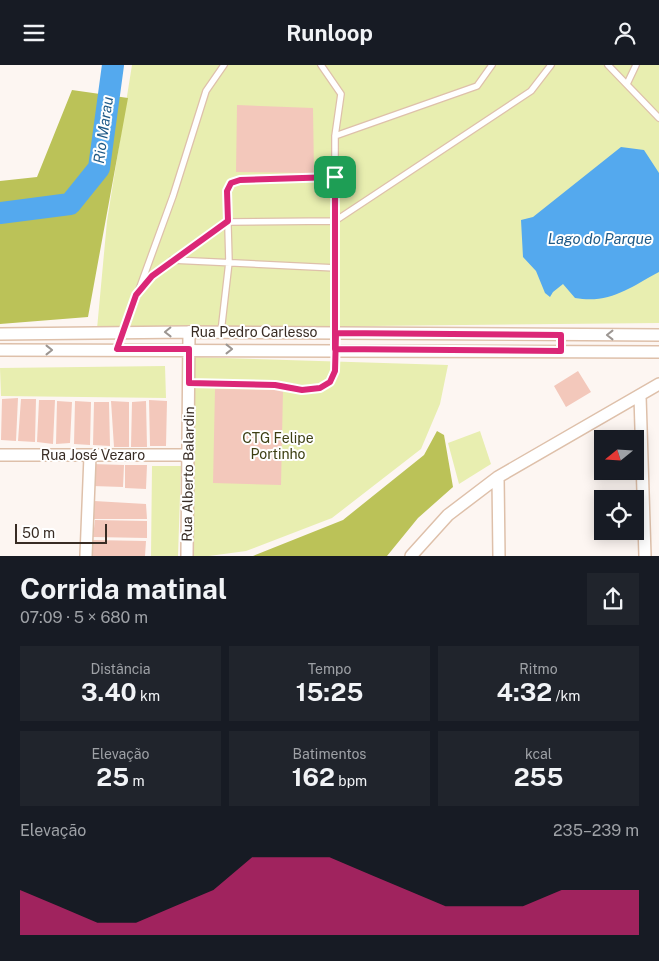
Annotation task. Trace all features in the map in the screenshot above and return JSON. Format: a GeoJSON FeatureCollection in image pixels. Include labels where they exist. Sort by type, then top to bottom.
{"type":"FeatureCollection","features":[{"type":"Feature","properties":{"kind":"street","name":"Rua Alberto Balardin"},"geometry":{"type":"LineString","coordinates":[[187,556],[189,332]]}},
{"type":"Feature","properties":{"kind":"street","name":"Rua Pedro Carlesso"},"geometry":{"type":"LineString","coordinates":[[0,334],[221,332],[659,335]]}},
{"type":"Feature","properties":{"kind":"street"},"geometry":{"type":"LineString","coordinates":[[561,335],[561,351]]}},
{"type":"Feature","properties":{"kind":"street","name":"Rua Pedro Carlesso"},"geometry":{"type":"LineString","coordinates":[[0,350],[335,349],[659,352]]}},
{"type":"Feature","properties":{"kind":"street"},"geometry":{"type":"LineString","coordinates":[[411,556],[448,515],[498,477],[659,384]]}},
{"type":"Feature","properties":{"kind":"street"},"geometry":{"type":"LineString","coordinates":[[640,396],[645,556]]}},
{"type":"Feature","properties":{"kind":"street","name":"Rua José Vezaro"},"geometry":{"type":"LineString","coordinates":[[0,455],[187,455]]}},
{"type":"Feature","properties":{"kind":"street"},"geometry":{"type":"LineString","coordinates":[[86,556],[90,456]]}},
{"type":"Feature","properties":{"kind":"street"},"geometry":{"type":"LineString","coordinates":[[498,477],[499,556]]}},
{"type":"Feature","properties":{"kind":"lane"},"geometry":{"type":"LineString","coordinates":[[117,349],[173,196],[206,91],[224,65]]}},
{"type":"Feature","properties":{"kind":"lane"},"geometry":{"type":"LineString","coordinates":[[189,383],[275,385],[302,390],[320,388],[330,382],[335,371],[335,136],[341,94],[321,65]]}},
{"type":"Feature","properties":{"kind":"lane"},"geometry":{"type":"LineString","coordinates":[[335,136],[477,86],[492,65]]}},
{"type":"Feature","properties":{"kind":"lane"},"geometry":{"type":"LineString","coordinates":[[136,295],[152,276],[228,221],[335,221],[530,91],[551,65]]}},
{"type":"Feature","properties":{"kind":"lane"},"geometry":{"type":"LineString","coordinates":[[608,65],[659,118]]}},
{"type":"Feature","properties":{"kind":"lane"},"geometry":{"type":"LineString","coordinates":[[627,84],[636,65]]}},
{"type":"Feature","properties":{"kind":"lane"},"geometry":{"type":"LineString","coordinates":[[221,332],[228,262],[227,191],[231,183],[240,180],[335,177]]}},
{"type":"Feature","properties":{"kind":"lane"},"geometry":{"type":"LineString","coordinates":[[172,260],[336,268]]}},
{"type":"Feature","properties":{"kind":"green space"},"geometry":{"type":"Polygon","coordinates":[[[132,65],[659,65],[659,323],[97,329],[107,221],[132,65]]]}},
{"type":"Feature","properties":{"kind":"green space"},"geometry":{"type":"Polygon","coordinates":[[[72,90],[128,98],[88,317],[0,324],[0,181],[37,177],[72,90]]]}},
{"type":"Feature","properties":{"kind":"green space","name":"CTG Felipe Portinho"},"geometry":{"type":"Polygon","coordinates":[[[192,357],[448,365],[440,404],[421,449],[332,518],[246,551],[209,556],[190,556],[192,357]]]}},
{"type":"Feature","properties":{"kind":"green space"},"geometry":{"type":"Polygon","coordinates":[[[165,366],[166,398],[1,396],[0,368],[165,366]]]}},
{"type":"Feature","properties":{"kind":"green space"},"geometry":{"type":"Polygon","coordinates":[[[437,431],[444,435],[453,487],[418,518],[387,556],[253,556],[343,520],[424,455],[437,431]]]}},
{"type":"Feature","properties":{"kind":"green space"},"geometry":{"type":"Polygon","coordinates":[[[480,431],[491,464],[459,484],[448,443],[480,431]]]}},
{"type":"Feature","properties":{"kind":"green space"},"geometry":{"type":"Polygon","coordinates":[[[152,466],[181,466],[178,556],[151,556],[152,466]]]}},
{"type":"Feature","properties":{"kind":"water","name":"Lago do Parque"},"geometry":{"type":"Polygon","coordinates":[[[621,147],[644,150],[659,173],[659,272],[609,297],[599,299],[575,298],[563,284],[550,297],[545,293],[536,271],[523,257],[521,220],[533,217],[621,147]]]}},
{"type":"Feature","properties":{"kind":"building"},"geometry":{"type":"Polygon","coordinates":[[[237,105],[313,108],[314,173],[236,172],[237,105]]]}},
{"type":"Feature","properties":{"kind":"building"},"geometry":{"type":"Polygon","coordinates":[[[578,371],[591,392],[566,407],[554,386],[578,371]]]}},
{"type":"Feature","properties":{"kind":"building","name":"CTG Felipe Portinho"},"geometry":{"type":"Polygon","coordinates":[[[215,389],[283,390],[281,485],[213,483],[215,389]]]}},
{"type":"Feature","properties":{"kind":"building"},"geometry":{"type":"Polygon","coordinates":[[[18,398],[16,441],[1,440],[2,399],[18,398]]]}},
{"type":"Feature","properties":{"kind":"building"},"geometry":{"type":"Polygon","coordinates":[[[21,399],[36,399],[35,442],[18,441],[21,399]]]}},
{"type":"Feature","properties":{"kind":"building"},"geometry":{"type":"Polygon","coordinates":[[[39,400],[55,400],[53,444],[37,442],[39,400]]]}},
{"type":"Feature","properties":{"kind":"building"},"geometry":{"type":"Polygon","coordinates":[[[149,400],[167,401],[166,446],[150,446],[149,400]]]}},
{"type":"Feature","properties":{"kind":"building"},"geometry":{"type":"Polygon","coordinates":[[[57,401],[72,402],[70,443],[56,444],[57,401]]]}},
{"type":"Feature","properties":{"kind":"building"},"geometry":{"type":"Polygon","coordinates":[[[75,401],[91,402],[90,445],[74,444],[75,401]]]}},
{"type":"Feature","properties":{"kind":"building"},"geometry":{"type":"Polygon","coordinates":[[[111,401],[129,402],[129,447],[114,447],[111,401]]]}},
{"type":"Feature","properties":{"kind":"building"},"geometry":{"type":"Polygon","coordinates":[[[146,401],[147,447],[131,447],[132,402],[146,401]]]}},
{"type":"Feature","properties":{"kind":"building"},"geometry":{"type":"Polygon","coordinates":[[[94,402],[109,402],[110,446],[93,445],[94,402]]]}},
{"type":"Feature","properties":{"kind":"building"},"geometry":{"type":"Polygon","coordinates":[[[92,464],[124,465],[123,487],[92,486],[92,464]]]}},
{"type":"Feature","properties":{"kind":"building"},"geometry":{"type":"Polygon","coordinates":[[[125,465],[147,465],[146,489],[125,488],[125,465]]]}},
{"type":"Feature","properties":{"kind":"building"},"geometry":{"type":"Polygon","coordinates":[[[94,501],[146,504],[147,519],[94,519],[94,501]]]}},
{"type":"Feature","properties":{"kind":"building"},"geometry":{"type":"Polygon","coordinates":[[[95,520],[147,521],[147,538],[93,537],[95,520]]]}},
{"type":"Feature","properties":{"kind":"building"},"geometry":{"type":"Polygon","coordinates":[[[93,540],[146,541],[145,556],[93,556],[93,540]]]}},
{"type":"Feature","properties":{"kind":"waterway","name":"Rio Marau"},"geometry":{"type":"LineString","coordinates":[[0,213],[70,204],[99,168],[113,65]]}},
{"type":"Feature","properties":{"kind":"route"},"geometry":{"type":"LineString","coordinates":[[335,177],[240,180],[231,183],[227,191],[228,221],[152,276],[136,295],[117,349],[189,349],[189,383],[275,385],[302,390],[320,388],[330,382],[335,371],[335,349],[336,333],[561,335],[561,351],[335,349],[335,177]]}}]}
